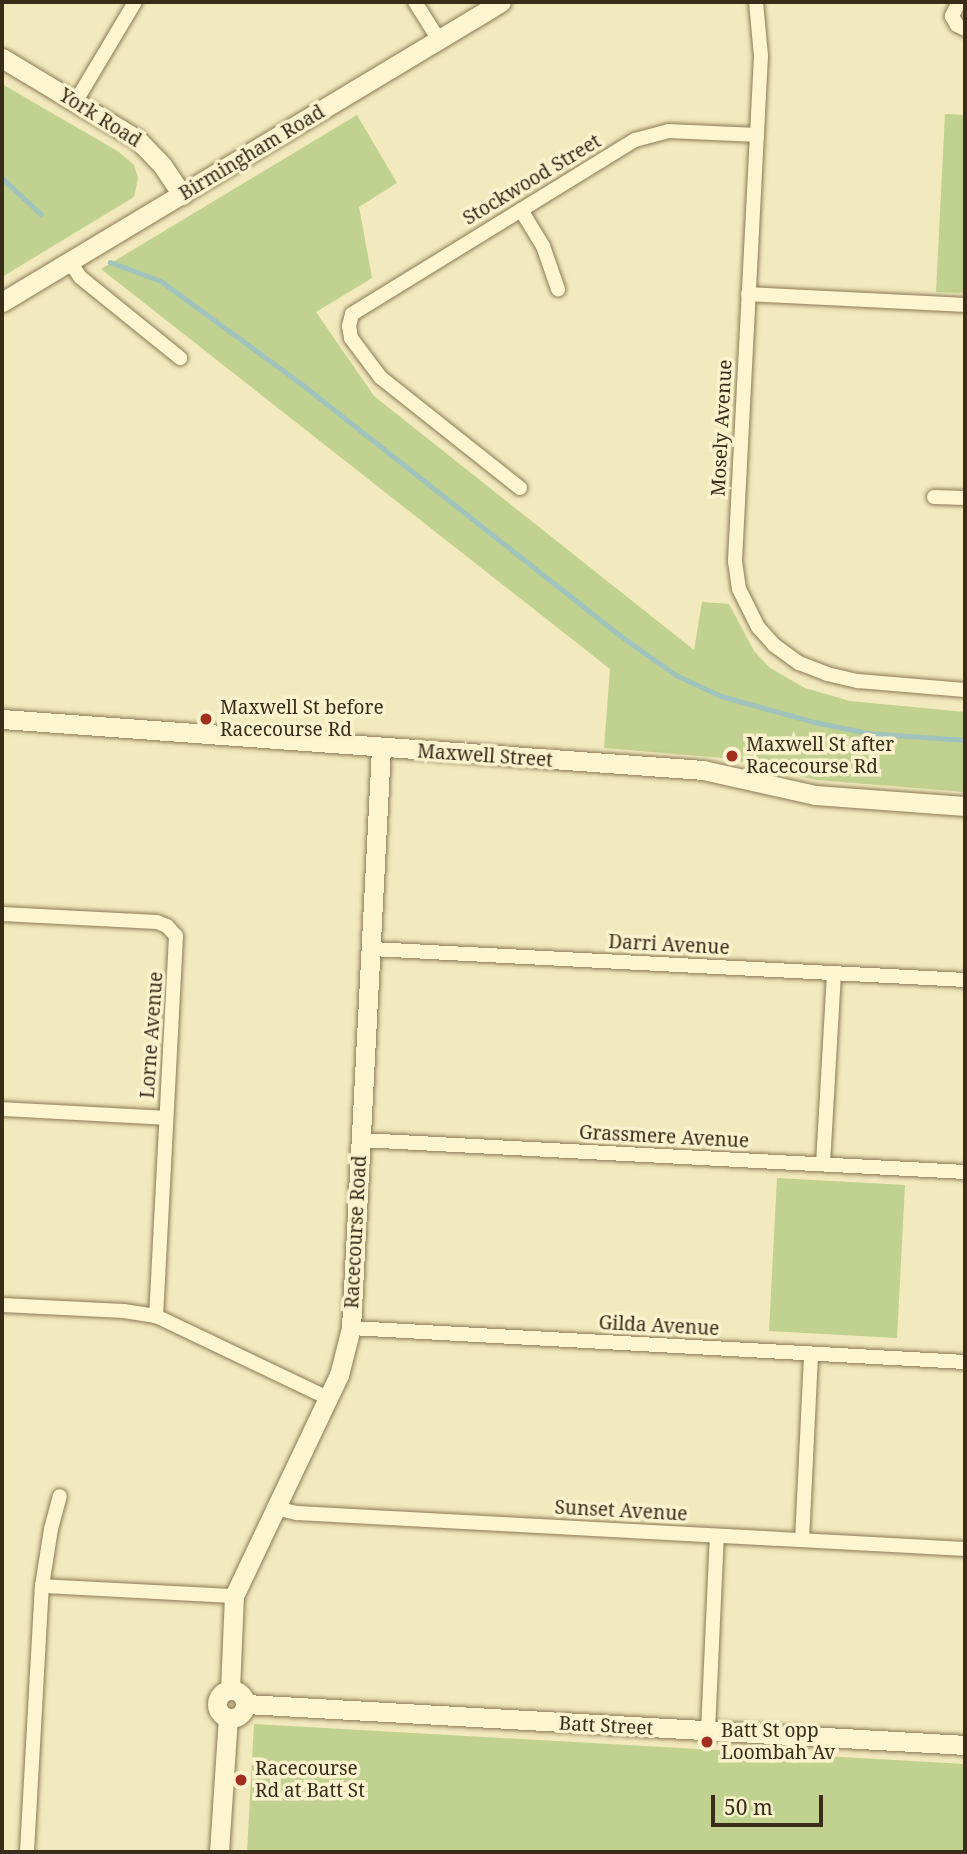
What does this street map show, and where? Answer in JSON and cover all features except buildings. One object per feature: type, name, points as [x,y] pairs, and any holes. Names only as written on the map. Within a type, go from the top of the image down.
[{"type":"street","points":[[76,101],[135,2]]},
{"type":"street","points":[[415,2],[439,40]]},
{"type":"street","name":"Birmingham Road","points":[[2,303],[501,2]]},
{"type":"street","name":"Mosely Avenue","points":[[756,2],[761,56],[735,561],[737,580],[748,612],[786,656],[827,674],[875,684],[965,690]]},
{"type":"street","points":[[959,2],[952,16],[957,25],[965,29]]},
{"type":"street","name":"York Road","points":[[2,58],[137,139],[162,165],[182,195]]},
{"type":"street","name":"Stockwood Street","points":[[520,488],[381,378],[351,338],[349,323],[357,308],[635,140],[669,131],[757,135]]},
{"type":"street","points":[[522,210],[543,246],[558,289]]},
{"type":"street","points":[[70,262],[80,277],[180,358]]},
{"type":"street","points":[[748,294],[965,305]]},
{"type":"street","points":[[934,497],[965,499]]},
{"type":"street","name":"Maxwell Street","points":[[2,719],[703,770],[824,796],[965,806]]},
{"type":"street","name":"Racecourse Road","points":[[230,1690],[234,1596],[344,1363],[351,1328],[381,748]]},
{"type":"street","name":"Lorne Avenue","points":[[2,914],[157,922],[174,933],[177,945],[156,1316]]},
{"type":"street","name":"Darri Avenue","points":[[372,949],[965,980]]},
{"type":"street","points":[[823,1164],[834,973]]},
{"type":"street","points":[[2,1109],[166,1118]]},
{"type":"street","name":"Grassmere Avenue","points":[[361,1140],[965,1172]]},
{"type":"street","points":[[2,1305],[124,1311],[156,1316],[328,1398]]},
{"type":"street","name":"Gilda Avenue","points":[[351,1328],[965,1362]]},
{"type":"street","points":[[802,1540],[811,1354]]},
{"type":"street","points":[[27,1852],[42,1586],[51,1529],[60,1496]]},
{"type":"street","name":"Sunset Avenue","points":[[275,1508],[297,1513],[965,1549]]},
{"type":"street","points":[[708,1731],[717,1536]]},
{"type":"street","points":[[42,1586],[234,1596]]},
{"type":"street","points":[[230,1690],[243,1695],[246,1704],[240,1716],[228,1718],[220,1713],[217,1704],[221,1695],[230,1690]]},
{"type":"street","name":"Batt Street","points":[[246,1704],[965,1745]]},
{"type":"street","points":[[219,1852],[228,1718]]},
{"type":"green space","points":[[2,84],[119,152],[134,165],[138,178],[134,197],[2,277]]},
{"type":"green space","points":[[945,114],[965,115],[965,293],[936,292]]},
{"type":"green space","points":[[357,115],[397,183],[359,207],[372,278],[316,312],[374,396],[694,650],[702,602],[729,604],[754,651],[770,668],[805,688],[850,701],[965,712],[965,792],[816,780],[724,758],[604,748],[610,669],[101,269]]},
{"type":"green space","points":[[777,1178],[905,1185],[897,1338],[769,1331]]},
{"type":"green space","points":[[254,1724],[965,1764],[965,1852],[247,1852]]},
{"type":"waterway","points":[[2,178],[41,214]]},
{"type":"waterway","points":[[110,262],[161,281],[303,385],[614,631],[676,675],[721,696],[814,722],[868,733],[965,740]]},
{"type":"place","name":"Maxwell St before Racecourse Rd","points":[[206,719]]},
{"type":"place","name":"Maxwell St after Racecourse Rd","points":[[732,756]]},
{"type":"place","name":"Batt St opp Loombah Av","points":[[707,1742]]},
{"type":"place","name":"Racecourse Rd at Batt St","points":[[241,1780]]}]
